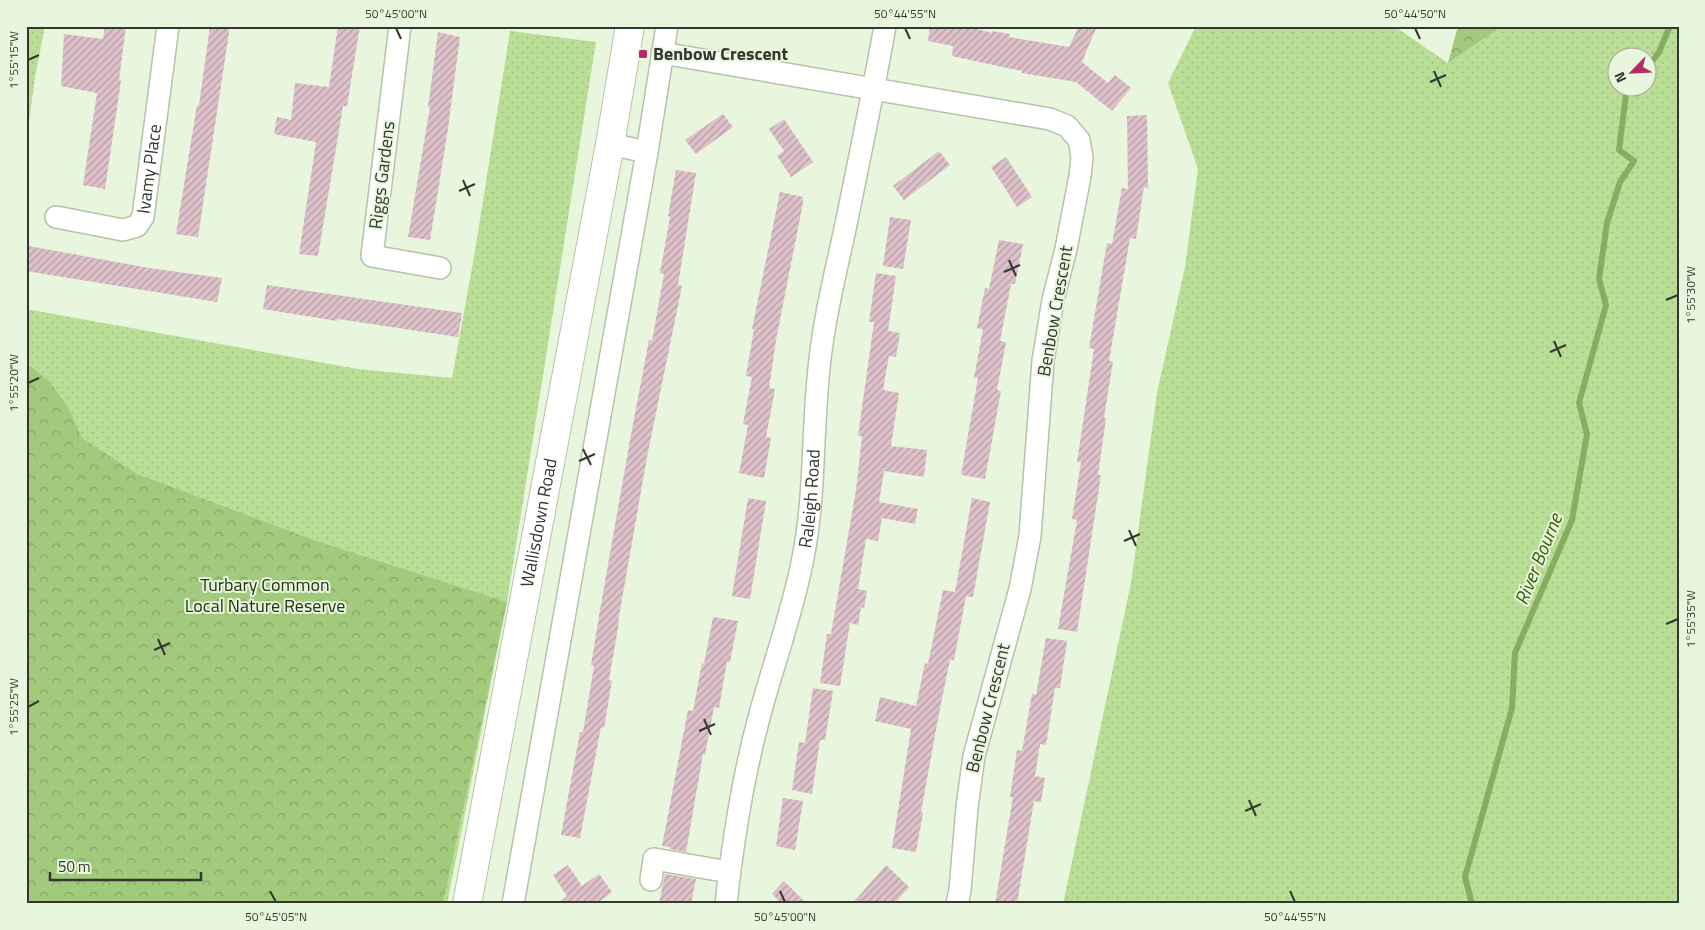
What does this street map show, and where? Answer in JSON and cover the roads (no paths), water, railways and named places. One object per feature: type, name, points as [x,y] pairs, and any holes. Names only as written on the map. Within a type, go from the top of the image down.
[{"type":"main road","name":"Wallisdown Road","points":[[467,904],[610,144],[630,26]]},
{"type":"street","name":"Ivamy Place","points":[[56,217],[123,230],[137,226],[143,217],[168,26]]},
{"type":"street","name":"Riggs Gardens","points":[[400,26],[372,256],[440,268]]},
{"type":"street","points":[[513,904],[647,152],[667,26]]},
{"type":"street","name":"Raleigh Road","points":[[726,904],[738,811],[750,751],[796,595],[806,542],[812,478],[814,410],[822,344],[885,26]]},
{"type":"street","name":"Benbow Crescent","points":[[662,52],[1050,119],[1067,126],[1079,140],[1082,157],[1080,176],[1066,249],[1053,300],[1044,361],[1030,536],[1020,589],[974,756],[966,807],[960,890],[957,904]]},
{"type":"street","points":[[610,144],[647,152]]},
{"type":"street","points":[[651,880],[654,860],[729,872]]},
{"type":"waterway","name":"River Bourne","points":[[1658,53],[1670,26]]},
{"type":"waterway","name":"River Bourne","points":[[1472,904],[1465,877],[1512,708],[1515,653],[1572,520],[1587,434],[1579,403],[1606,305],[1599,279],[1607,223],[1620,182],[1634,161],[1619,150],[1626,98]]},
{"type":"place","name":"Benbow Crescent","points":[[643,54]]},
{"type":"park label","name":"Turbary Common Local Nature Reserve","points":[[265,595]]}]
